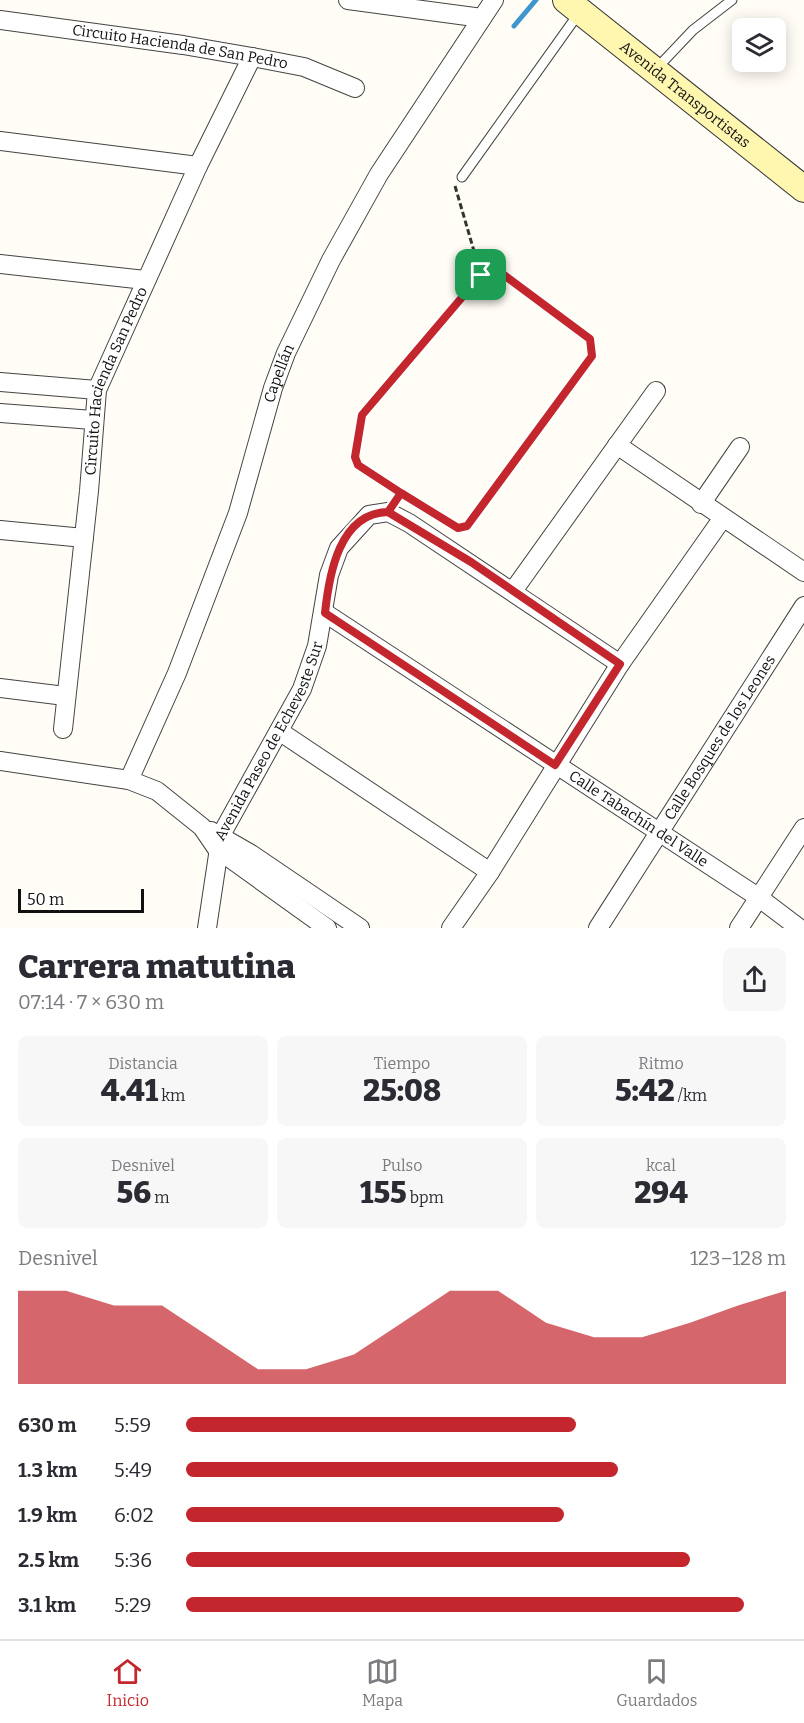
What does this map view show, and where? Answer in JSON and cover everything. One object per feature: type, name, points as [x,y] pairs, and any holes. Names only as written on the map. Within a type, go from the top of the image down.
[{"type":"street","points":[[348,0],[482,18]]},
{"type":"street","name":"Capellán","points":[[129,780],[177,673],[234,524],[273,388],[286,353],[331,260],[379,174],[494,0]]},
{"type":"street","name":"Avenida Transportistas","points":[[573,5],[804,189]]},
{"type":"street","name":"Circuito Hacienda de San Pedro","points":[[0,20],[183,45],[252,57],[304,67],[355,88]]},
{"type":"street","name":"Circuito Hacienda San Pedro","points":[[63,729],[84,538],[97,390],[198,166],[252,57]]},
{"type":"street","points":[[0,141],[198,166]]},
{"type":"street","points":[[0,264],[145,280]]},
{"type":"street","points":[[0,382],[97,390]]},
{"type":"street","points":[[513,591],[656,391]]},
{"type":"street","points":[[0,413],[93,420]]},
{"type":"street","points":[[617,446],[722,519],[804,572]]},
{"type":"street","points":[[701,504],[740,447]]},
{"type":"street","points":[[388,512],[418,528],[620,664]]},
{"type":"street","name":"Avenida Paseo de Echeveste Sur","points":[[207,928],[219,842],[237,800],[279,731],[309,670],[325,613],[329,575],[339,548],[369,515],[388,512]]},
{"type":"street","points":[[451,928],[490,872],[620,664],[722,519]]},
{"type":"street","points":[[0,530],[84,538]]},
{"type":"street","name":"Calle Bosques de los Leones","points":[[598,928],[657,831],[804,606]]},
{"type":"street","name":"Calle Tabachín del Valle","points":[[325,613],[758,897],[799,928]]},
{"type":"street","points":[[0,688],[65,696]]},
{"type":"street","points":[[279,731],[490,872]]},
{"type":"street","points":[[0,761],[129,780],[157,791],[327,928]]},
{"type":"street","points":[[739,928],[804,828]]},
{"type":"street","points":[[219,842],[360,928]]},
{"type":"lane","points":[[655,70],[693,30],[732,0]]},
{"type":"lane","points":[[462,177],[573,5]]},
{"type":"path","points":[[462,177],[453,188],[481,266],[481,275]]},
{"type":"path","points":[[488,270],[500,272],[590,339],[592,356],[467,526],[458,528],[401,493],[358,465],[355,457],[362,415],[481,275],[488,270]]},
{"type":"path","points":[[388,512],[401,493]]},
{"type":"waterway","points":[[514,26],[536,0]]},
{"type":"route","points":[[481,275],[362,415],[355,457],[358,465],[401,493],[388,512],[369,515],[339,548],[329,575],[325,613],[406,664],[555,765],[620,664],[471,562],[388,512],[401,493],[458,528],[467,526],[592,356],[590,339],[500,272],[488,270],[481,275]]}]
